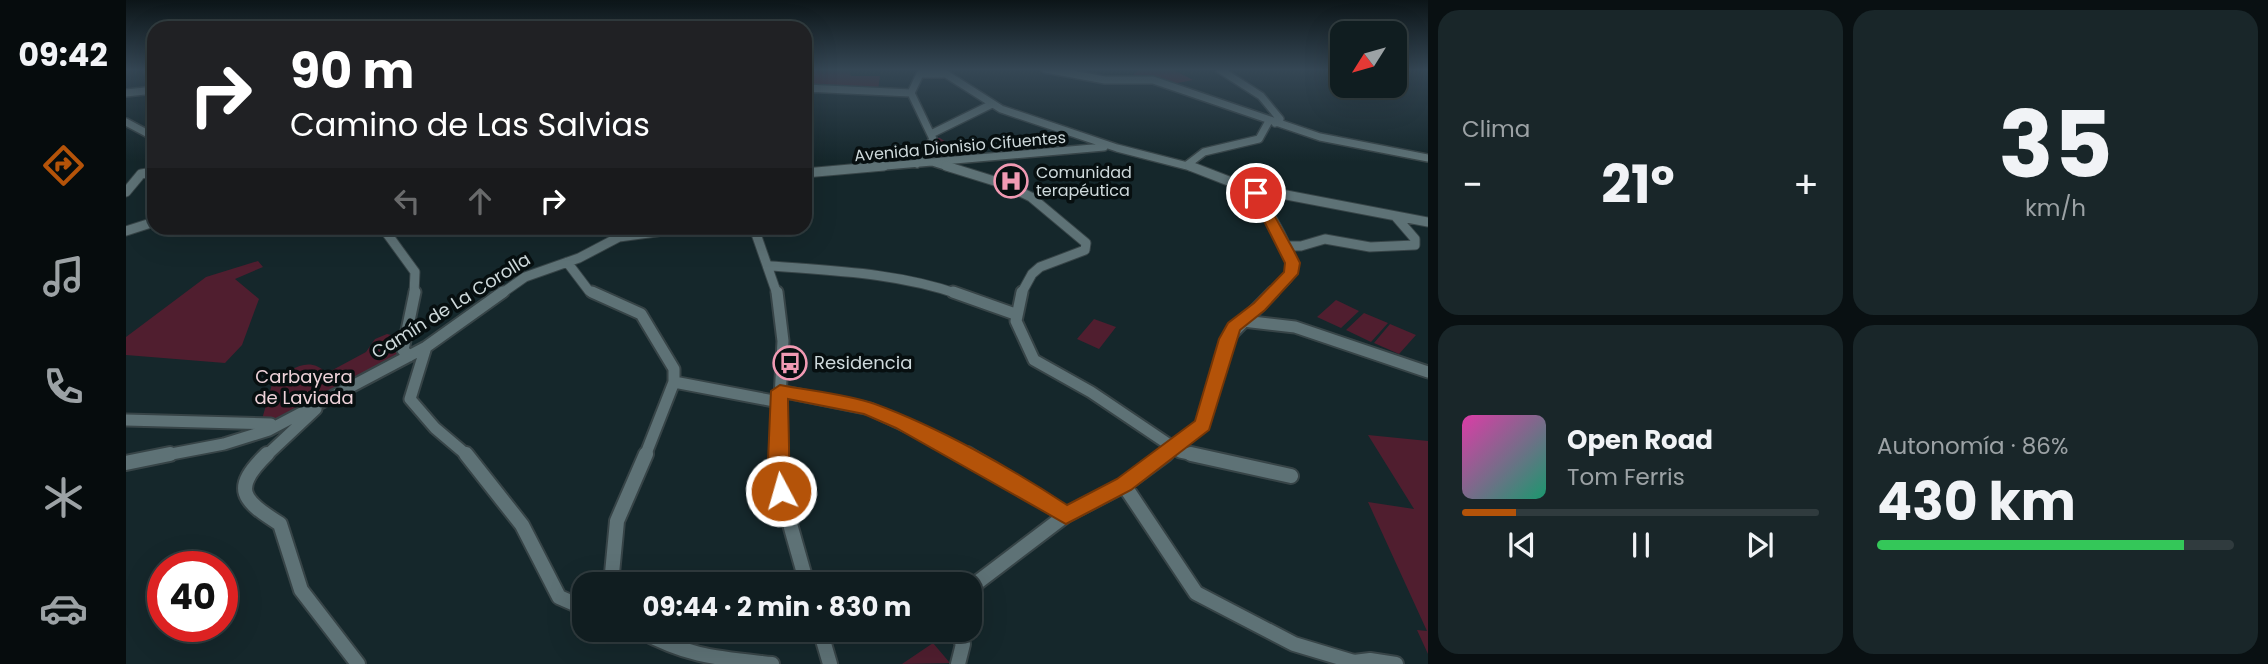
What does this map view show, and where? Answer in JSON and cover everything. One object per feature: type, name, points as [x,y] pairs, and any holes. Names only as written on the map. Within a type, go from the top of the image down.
[{"type":"street","points":[[914,100],[931,134],[932,142],[917,164]]},
{"type":"street","points":[[986,100],[1097,145]]},
{"type":"street","points":[[1210,100],[1338,141],[1428,158]]},
{"type":"street","points":[[1188,164],[1204,152],[1259,139],[1272,122],[1280,119],[1273,105],[1267,100]]},
{"type":"street","points":[[931,134],[992,104]]},
{"type":"street","points":[[126,122],[147,133]]},
{"type":"street","name":"Avenida Dionisio Cifuentes","points":[[812,172],[1097,145],[1188,164],[1255,190],[1428,222]]},
{"type":"street","points":[[932,162],[1004,184],[1031,197],[1086,243],[1085,250],[1037,269],[1030,276],[1015,314],[1028,352],[1034,360],[1100,398],[1189,456],[1291,476]]},
{"type":"street","points":[[126,192],[141,174],[147,173]]},
{"type":"street","points":[[982,579],[1066,515],[1124,485],[1203,425],[1227,339],[1233,327],[1243,321],[1291,274],[1293,263],[1255,190]]},
{"type":"street","points":[[1285,246],[1301,246],[1306,241],[1321,240],[1368,247],[1415,245],[1415,239],[1396,218]]},
{"type":"street","points":[[126,231],[147,224]]},
{"type":"street","points":[[388,235],[415,272],[417,280],[403,338],[403,350],[409,356]]},
{"type":"street","name":"Camín de La Corolla","points":[[288,421],[409,356],[524,277],[567,262],[619,237],[634,235]]},
{"type":"street","points":[[757,235],[771,266],[783,340],[777,461],[781,491],[804,572]]},
{"type":"street","points":[[567,262],[589,291],[641,314],[674,369],[674,382],[617,521],[612,572]]},
{"type":"street","points":[[771,266],[883,274],[921,281],[1015,314]]},
{"type":"street","points":[[1243,321],[1306,330],[1428,372]]},
{"type":"street","points":[[425,346],[410,399],[416,409],[468,456],[522,525],[559,597],[572,603]]},
{"type":"street","points":[[674,382],[868,409],[903,423],[1030,491],[1066,515]]},
{"type":"street","points":[[318,405],[312,415],[253,468],[243,484],[244,493],[253,507],[280,524],[301,590],[358,664]]},
{"type":"street","points":[[126,420],[260,426],[288,421]]},
{"type":"street","points":[[126,463],[224,444],[288,421]]},
{"type":"street","points":[[1124,485],[1196,593],[1294,644],[1354,662],[1370,660],[1396,664]]},
{"type":"street","points":[[661,642],[701,656],[772,664]]},
{"type":"street","points":[[824,642],[830,664]]},
{"type":"street","points":[[958,664],[962,642]]},
{"type":"green space","points":[[932,137],[940,138],[972,159],[917,164]]},
{"type":"green space","points":[[258,261],[263,267],[235,279],[259,299],[242,345],[225,363],[126,355],[126,337],[206,277]]},
{"type":"green space","points":[[1336,300],[1359,311],[1341,328],[1317,317]]},
{"type":"green space","points":[[1364,313],[1388,323],[1371,342],[1346,330]]},
{"type":"green space","points":[[1094,319],[1116,327],[1099,349],[1077,339]]},
{"type":"green space","points":[[1390,324],[1416,335],[1399,354],[1374,343]]},
{"type":"green space","name":"Carbayera de Laviada","points":[[387,334],[403,338],[409,356],[319,405],[260,426],[273,381],[293,368],[307,364],[327,373],[366,352],[375,339]]},
{"type":"green space","points":[[1368,435],[1428,441],[1428,654],[1417,630],[1427,631],[1368,502],[1414,509]]},
{"type":"green space","points":[[933,643],[950,663],[902,664]]},
{"type":"place","name":"Comunidad terapéutica","points":[[1011,181]]},
{"type":"place","name":"Residencia","points":[[790,363]]},
{"type":"route","points":[[781,491],[777,461],[780,391],[868,409],[903,423],[1030,491],[1066,515],[1124,485],[1203,425],[1227,339],[1233,327],[1259,307],[1291,274],[1293,263],[1256,193]]}]
